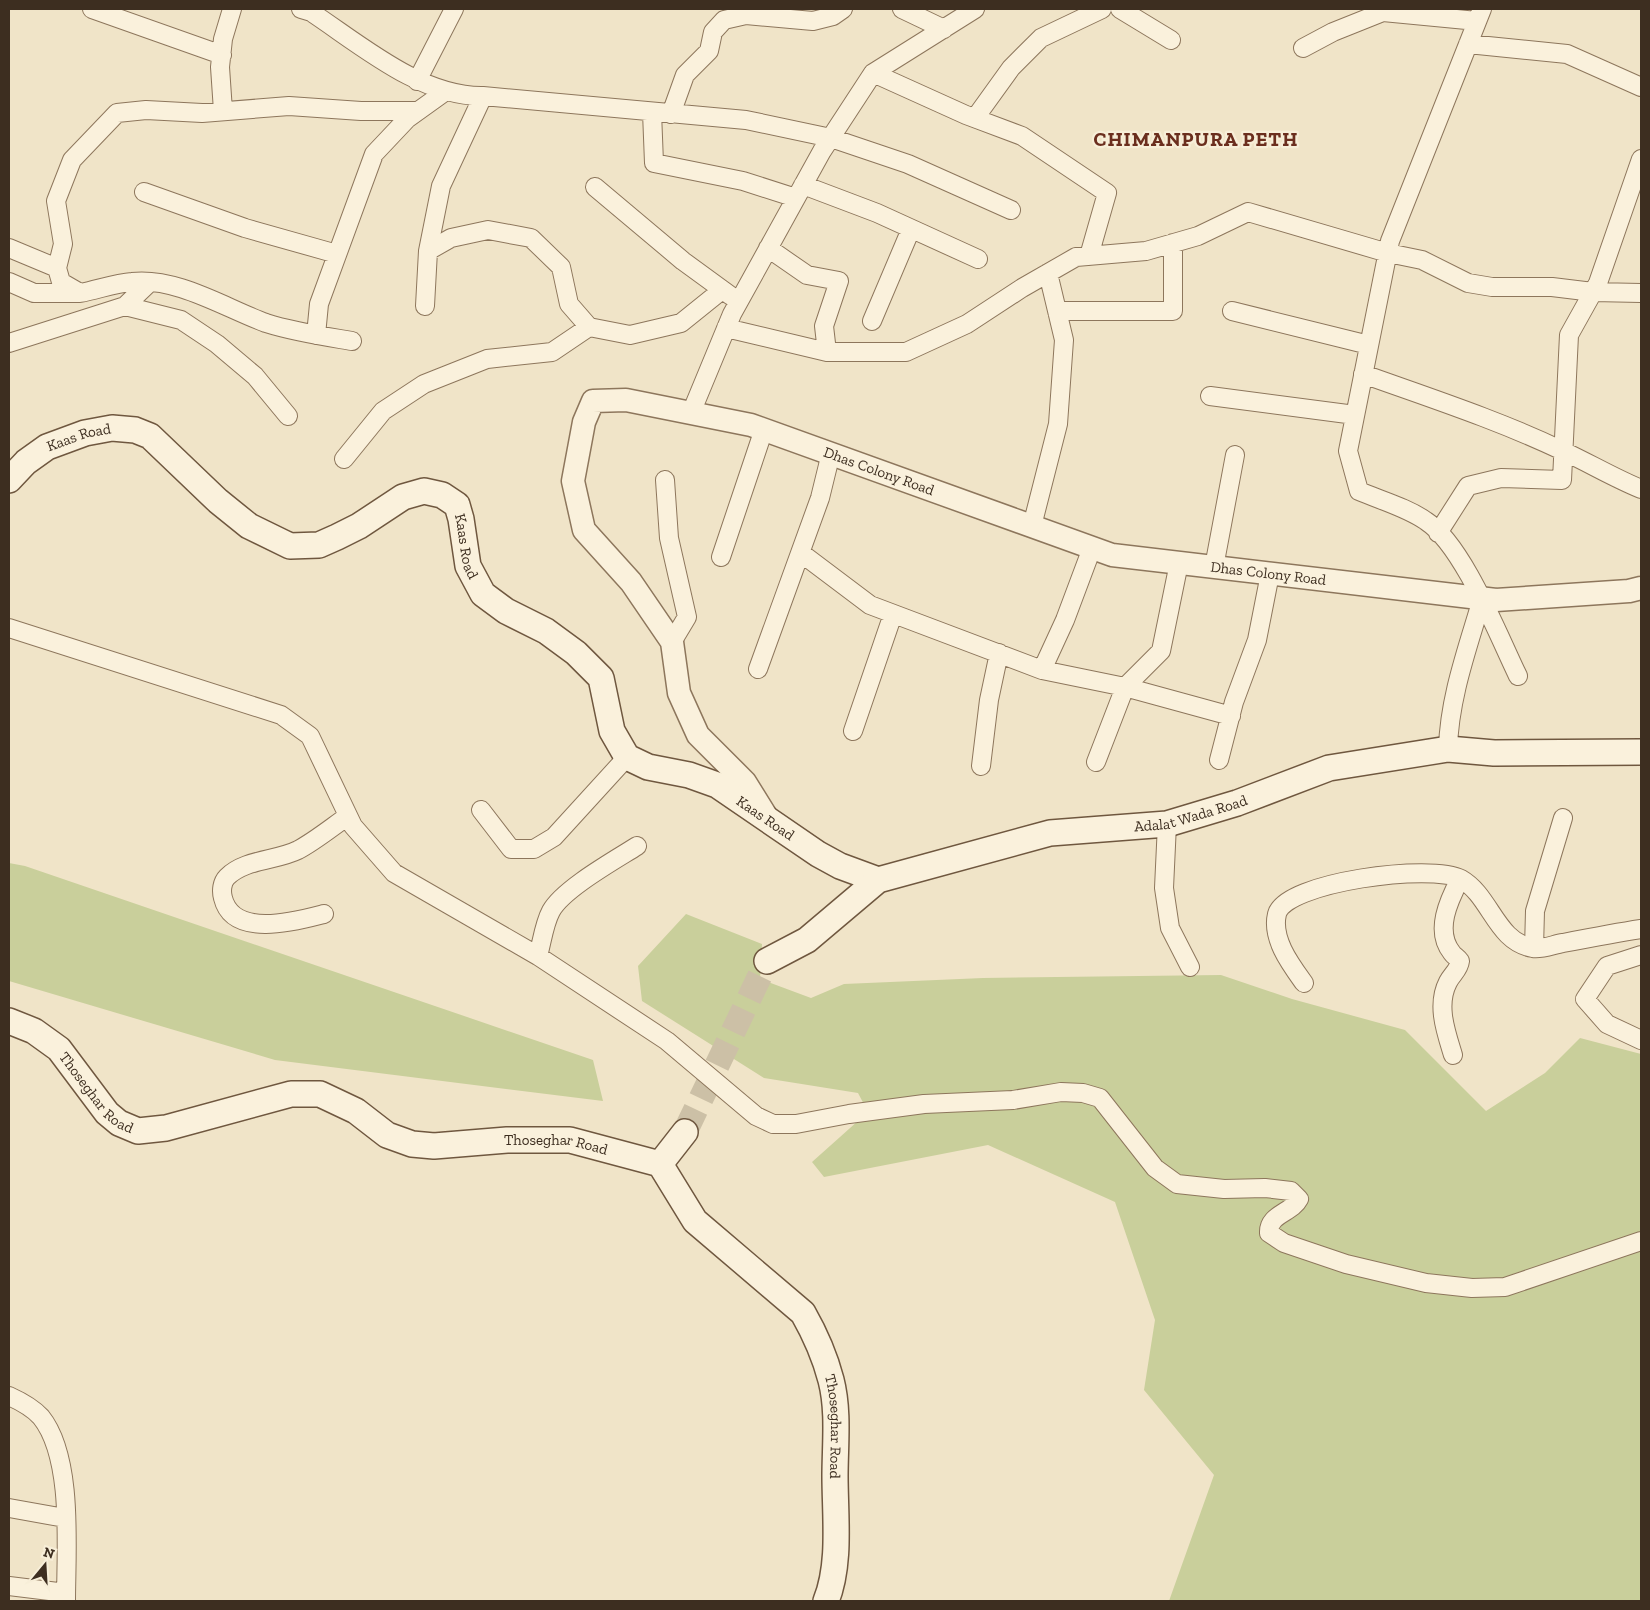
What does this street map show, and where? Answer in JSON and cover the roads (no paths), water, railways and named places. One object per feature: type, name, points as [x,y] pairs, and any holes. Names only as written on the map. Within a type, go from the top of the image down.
[{"type":"main road","name":"Kaas Road","points":[[9,480],[26,462],[47,447],[85,433],[112,428],[134,430],[150,436],[218,501],[249,526],[290,546],[319,544],[337,537],[359,526],[403,497],[424,491],[442,495],[457,505],[468,566],[483,594],[506,610],[546,631],[576,653],[601,678],[612,730],[627,757],[648,767],[689,774],[716,785],[818,854],[840,866],[878,880]]},
{"type":"main road","name":"Adalat Wada Road","points":[[767,961],[807,940],[878,880],[1050,833],[1167,824],[1237,803],[1329,768],[1448,750],[1494,753],[1641,752]]},
{"type":"main road","name":"Thoseghar Road","points":[[9,1021],[34,1031],[59,1049],[107,1113],[119,1123],[138,1131],[166,1128],[291,1094],[320,1094],[356,1111],[387,1135],[412,1144],[434,1146],[507,1140],[570,1140],[660,1164],[695,1221],[803,1313],[814,1332],[831,1381],[836,1415],[835,1539],[832,1586],[826,1601]]},
{"type":"main road","points":[[660,1164],[686,1132]]},
{"type":"street","points":[[92,9],[222,55]]},
{"type":"street","points":[[223,111],[223,39],[232,9]]},
{"type":"street","points":[[301,9],[311,12],[417,81],[464,97],[483,96],[746,120],[831,138],[908,164],[1011,210]]},
{"type":"street","points":[[417,81],[454,9]]},
{"type":"street","points":[[671,114],[685,75],[709,51],[713,32],[724,20],[746,15],[813,21],[833,16],[843,9]]},
{"type":"street","points":[[902,9],[944,29]]},
{"type":"street","points":[[691,413],[739,300],[831,138],[873,73],[975,9]]},
{"type":"street","points":[[975,118],[1011,68],[1041,38],[1102,9]]},
{"type":"street","points":[[1120,9],[1171,40]]},
{"type":"street","points":[[1303,48],[1334,32],[1384,12],[1479,15],[1390,241],[1348,451],[1359,490],[1427,521],[1454,550],[1482,599],[1518,676]]},
{"type":"street","points":[[1468,44],[1567,54],[1641,87]]},
{"type":"street","points":[[873,73],[975,118],[1022,136],[1107,193],[1089,256]]},
{"type":"street","points":[[316,335],[319,304],[374,154],[407,119],[446,91]]},
{"type":"street","points":[[425,306],[428,252],[441,186],[483,96]]},
{"type":"street","points":[[80,293],[60,282],[57,268],[63,244],[56,201],[72,160],[117,113],[146,110],[202,113],[288,106],[361,111],[418,112]]},
{"type":"street","points":[[652,112],[654,163],[800,192],[911,229],[978,259]]},
{"type":"street","points":[[1438,533],[1468,486],[1501,478],[1562,480],[1569,335],[1593,292],[1641,159]]},
{"type":"street","points":[[595,187],[722,290],[739,300]]},
{"type":"street","points":[[144,192],[245,228],[337,254]]},
{"type":"street","points":[[726,328],[827,352],[906,352],[967,324],[1076,257],[1146,251],[1198,236],[1248,212],[1388,253],[1422,260],[1468,283],[1492,287],[1552,287],[1593,292],[1641,293]]},
{"type":"street","points":[[872,321],[911,229]]},
{"type":"street","points":[[428,252],[451,238],[488,230],[531,238],[561,267],[569,304],[589,327],[630,335],[681,323],[722,290]]},
{"type":"street","points":[[1057,311],[1173,311],[1173,243]]},
{"type":"street","points":[[9,248],[57,268]]},
{"type":"street","points":[[768,248],[807,275],[839,281],[824,326],[827,352]]},
{"type":"street","points":[[1032,526],[1058,424],[1064,340],[1048,273]]},
{"type":"street","points":[[9,282],[34,293],[80,293],[133,281],[171,285],[213,299],[292,331],[352,341]]},
{"type":"street","points":[[9,343],[125,306],[149,283]]},
{"type":"street","points":[[125,306],[181,320],[217,344],[255,376],[288,416]]},
{"type":"street","points":[[1232,311],[1369,345]]},
{"type":"street","points":[[344,459],[383,411],[424,384],[487,359],[552,352],[589,327]]},
{"type":"street","points":[[1363,374],[1481,416],[1563,451],[1619,480],[1641,489]]},
{"type":"street","points":[[1210,396],[1355,415]]},
{"type":"street","name":"Dhas Colony Road","points":[[769,820],[745,782],[698,735],[679,693],[672,642],[631,582],[584,530],[573,481],[584,422],[593,401],[626,400],[764,429],[1112,555],[1496,600],[1641,588]]},
{"type":"street","points":[[721,557],[764,429]]},
{"type":"street","points":[[758,669],[820,498],[831,453]]},
{"type":"street","points":[[1214,567],[1235,455]]},
{"type":"street","points":[[665,480],[669,538],[687,617],[672,642]]},
{"type":"street","points":[[1042,670],[1065,620],[1092,548]]},
{"type":"street","points":[[801,553],[870,605],[893,614],[1042,670],[1125,687],[1232,716]]},
{"type":"street","points":[[1096,762],[1125,687],[1161,651],[1179,563]]},
{"type":"street","points":[[1219,760],[1232,716],[1234,702],[1257,640],[1270,574]]},
{"type":"street","points":[[1448,750],[1448,733],[1459,678],[1482,599]]},
{"type":"street","points":[[853,731],[893,614]]},
{"type":"street","points":[[9,628],[281,715],[310,736],[353,826],[394,873],[538,956],[667,1040],[756,1116],[773,1124],[796,1124],[849,1114],[924,1104],[1013,1100],[1061,1092],[1082,1093],[1100,1098],[1155,1168],[1178,1184],[1224,1189],[1265,1188],[1291,1191],[1298,1199],[1295,1206],[1274,1219],[1269,1228],[1269,1233],[1284,1243],[1346,1264],[1426,1283],[1472,1288],[1505,1287],[1641,1241]]},
{"type":"street","points":[[981,766],[989,700],[999,653]]},
{"type":"street","points":[[481,810],[511,849],[534,849],[554,838],[627,757]]},
{"type":"street","points":[[324,914],[285,923],[257,924],[238,917],[226,907],[222,886],[226,877],[241,868],[297,851],[348,816]]},
{"type":"street","points":[[1534,948],[1535,912],[1563,818]]},
{"type":"street","points":[[1167,824],[1164,888],[1170,928],[1190,967]]},
{"type":"street","points":[[538,956],[547,922],[556,904],[591,874],[637,846]]},
{"type":"street","points":[[1304,983],[1285,956],[1276,928],[1276,914],[1283,903],[1302,893],[1369,877],[1436,872],[1460,879],[1476,890],[1509,937],[1534,948],[1641,929]]},
{"type":"street","points":[[1453,1055],[1443,1024],[1443,1010],[1446,987],[1460,961],[1452,954],[1445,941],[1444,918],[1448,901],[1460,879]]},
{"type":"street","points":[[1641,955],[1607,966],[1585,999],[1606,1024],[1641,1040]]},
{"type":"street","points":[[9,1396],[21,1401],[40,1417],[54,1442],[61,1463],[65,1518],[66,1597],[9,1586]]},
{"type":"street","points":[[9,1508],[65,1518]]},
{"type":"tunnel","points":[[685,1132],[767,961]]},
{"type":"district","name":"CHIMANPURA PETH","points":[[1196,139]]}]
